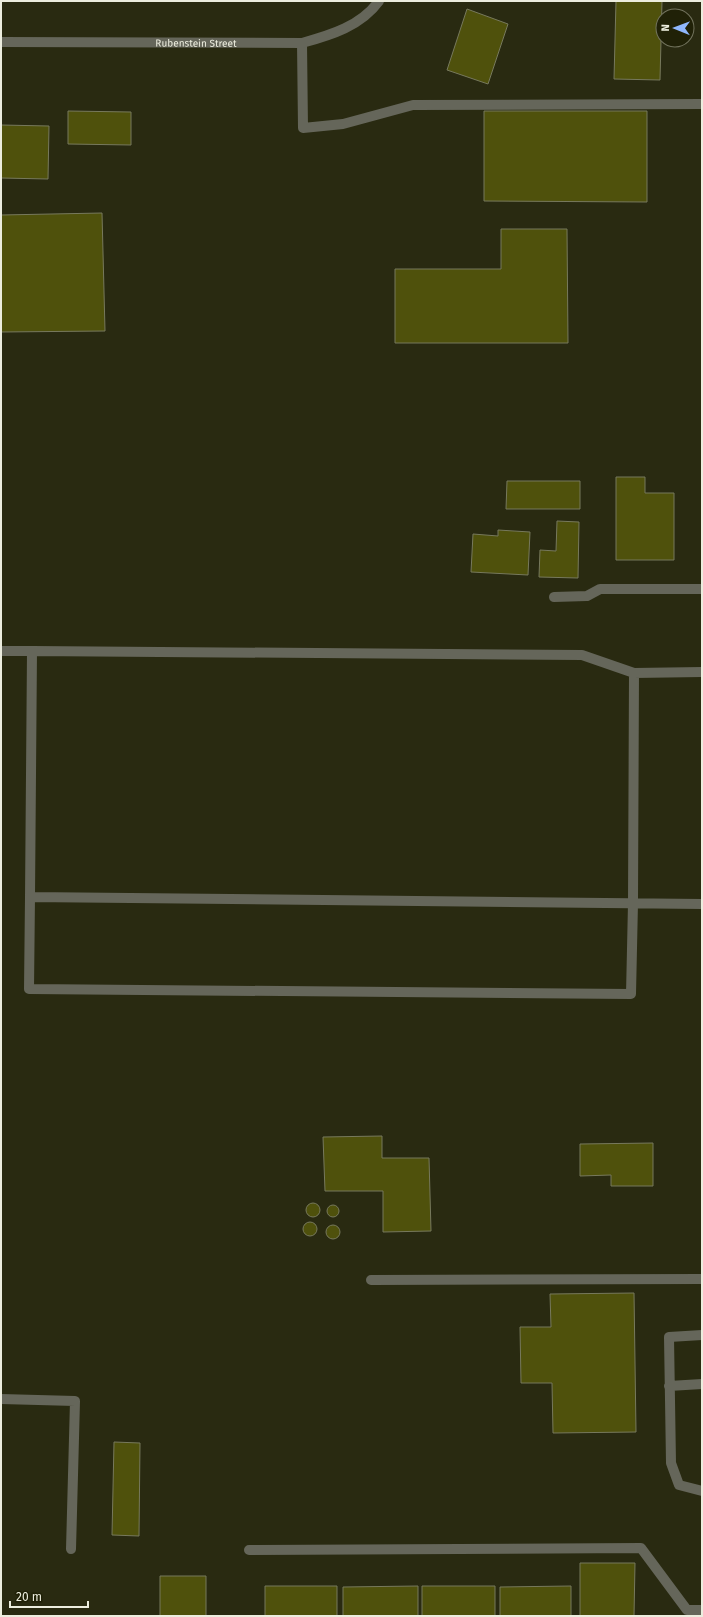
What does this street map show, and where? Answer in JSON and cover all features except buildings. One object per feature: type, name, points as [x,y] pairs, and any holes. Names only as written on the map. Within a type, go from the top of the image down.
[{"type":"street","name":"Rubenstein Street","points":[[1,42],[302,44],[332,35],[354,24],[379,1]]},
{"type":"street","points":[[302,44],[303,128],[343,124],[413,105],[702,104]]},
{"type":"street","points":[[554,597],[587,596],[600,589],[702,590]]},
{"type":"street","points":[[1,651],[582,655],[634,673],[702,672]]},
{"type":"street","points":[[32,651],[30,989],[631,994],[634,673]]},
{"type":"street","points":[[30,897],[702,904]]},
{"type":"street","points":[[371,1280],[702,1279]]},
{"type":"street","points":[[702,1335],[669,1336],[670,1464],[679,1485],[702,1491]]},
{"type":"street","points":[[669,1386],[702,1384]]},
{"type":"street","points":[[1,1399],[75,1402],[71,1550]]},
{"type":"street","points":[[249,1550],[640,1548],[687,1610],[702,1610]]}]
